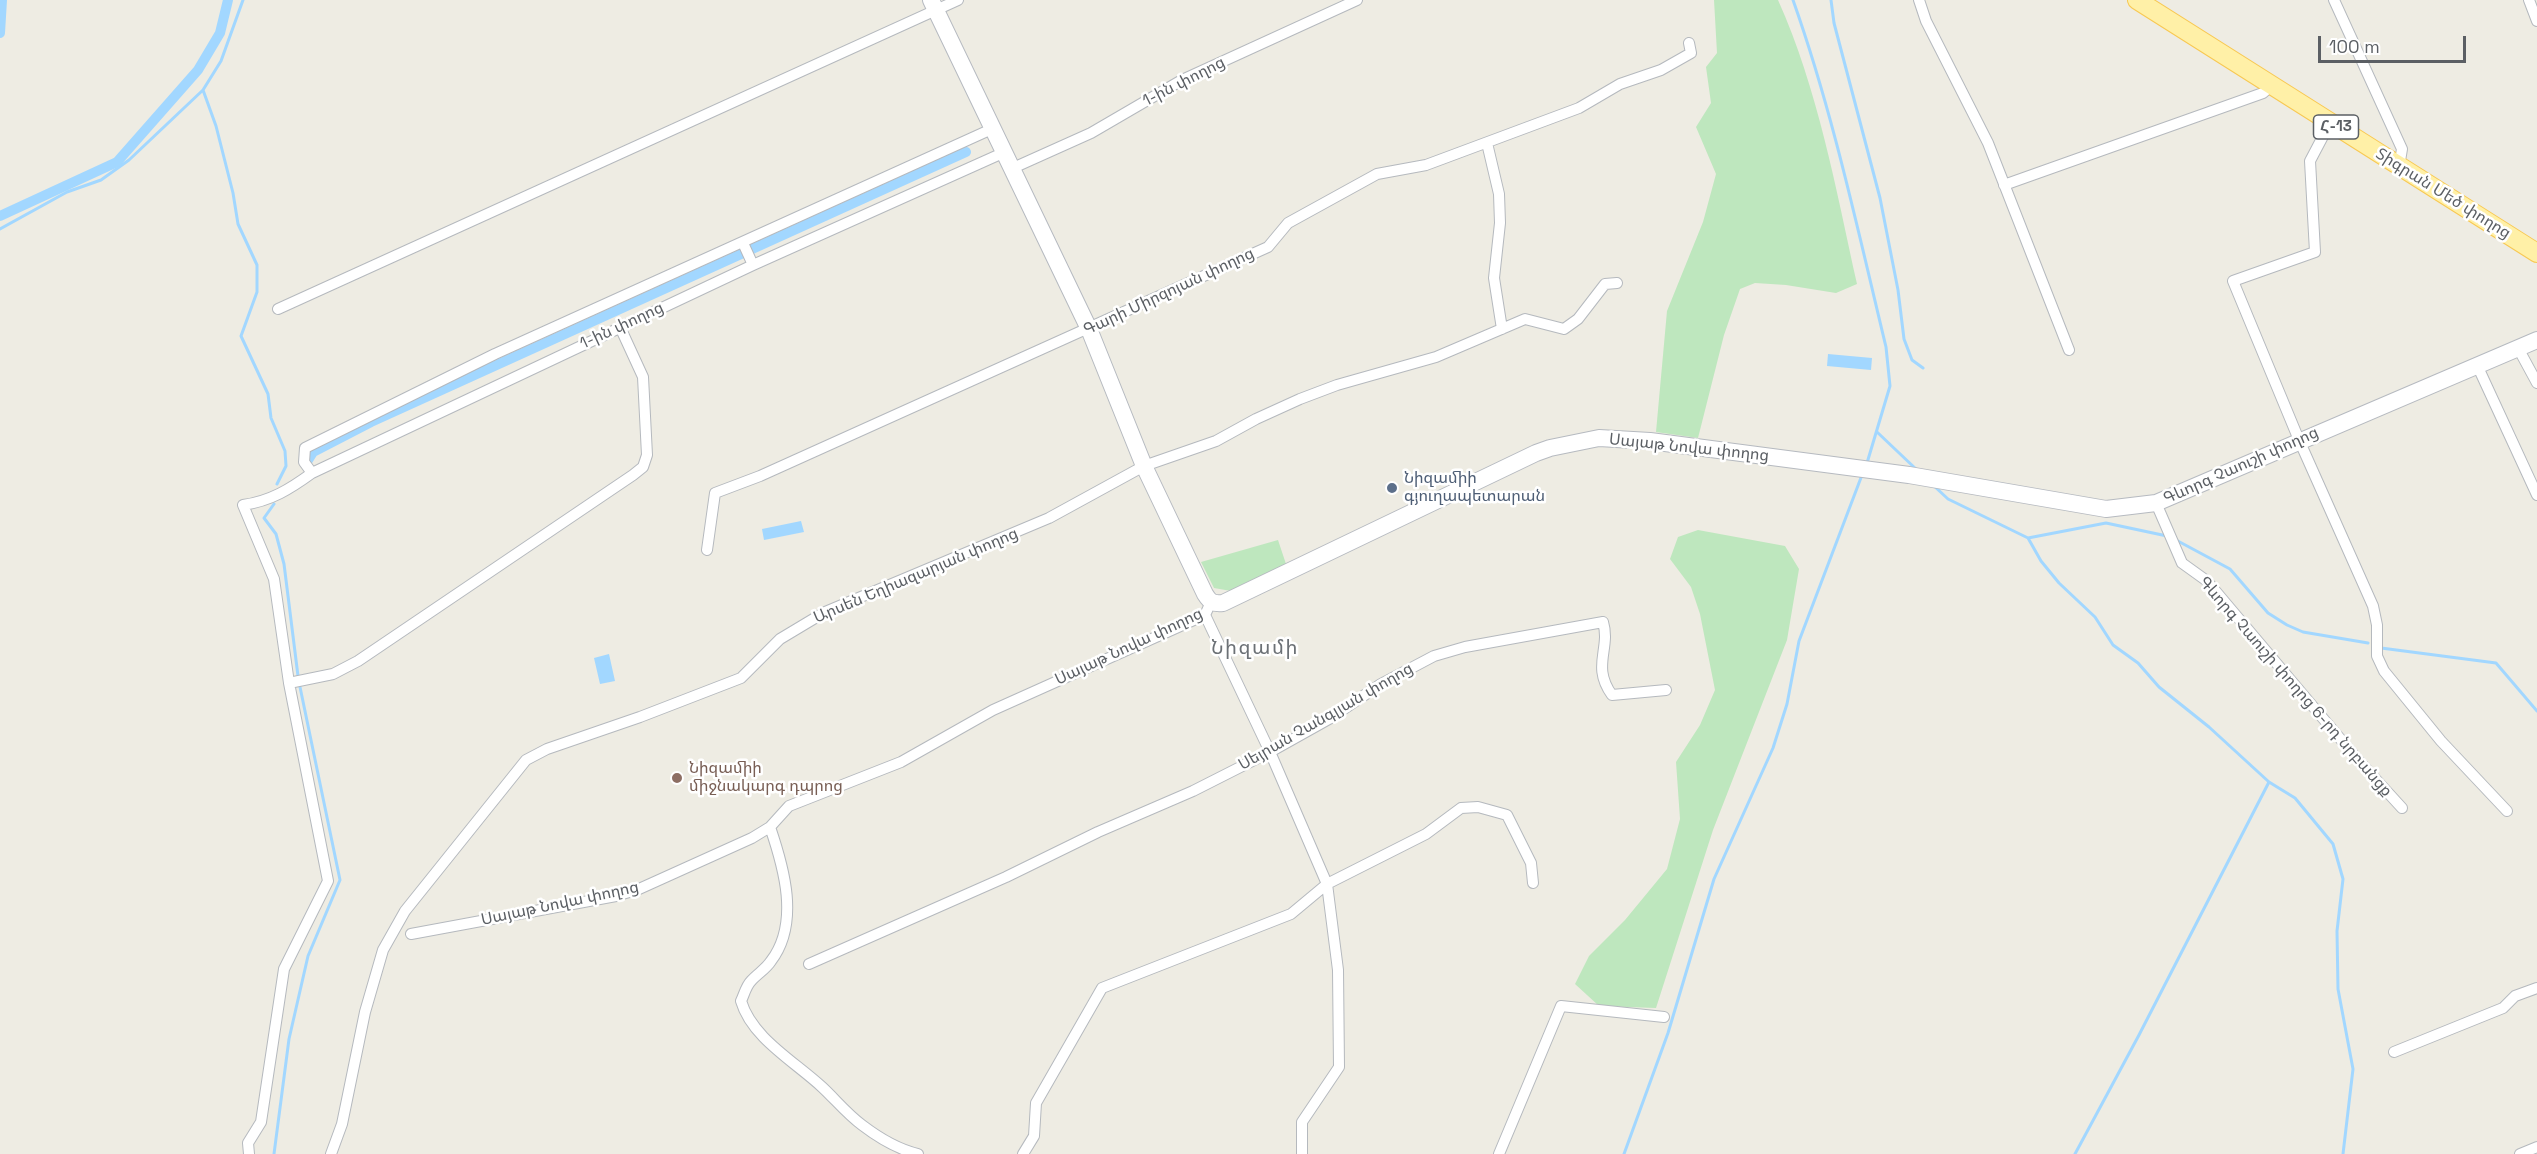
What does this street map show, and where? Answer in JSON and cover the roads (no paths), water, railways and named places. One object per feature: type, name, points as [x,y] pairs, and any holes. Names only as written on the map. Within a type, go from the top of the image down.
[{"type":"main road","name":"Տիգրան Մեծ փողոց","points":[[2137,0],[2537,253]]},
{"type":"main road","points":[[934,5],[1089,329],[1144,466],[1208,608]]},
{"type":"main road","name":"Գևորգ Չաուշի փողոց","points":[[1909,475],[2106,509],[2156,503],[2537,340]]},
{"type":"main road","name":"Սայաթ Նովա փողոց","points":[[1208,608],[1223,603],[1536,453],[1576,442],[1599,438],[1650,441],[1909,475]]},
{"type":"street","points":[[278,309],[934,5],[958,0]]},
{"type":"street","name":"1-ին փողոց","points":[[1012,168],[1091,133],[1182,80],[1357,0]]},
{"type":"street","points":[[1919,0],[1926,21],[1988,143],[2069,350]]},
{"type":"street","points":[[2334,0],[2402,149],[2399,166]]},
{"type":"street","points":[[2529,0],[2537,21]]},
{"type":"street","name":"Գարի Միրզոյան փողոց","points":[[707,550],[715,493],[771,471],[1089,329],[1268,246],[1288,223],[1377,174],[1426,165],[1579,108],[1620,84],[1661,70],[1691,52],[1689,43]]},
{"type":"street","points":[[2004,185],[2263,93],[2272,86]]},
{"type":"street","points":[[2330,123],[2310,160],[2314,252],[2233,281],[2299,440],[2373,606],[2378,625],[2377,656],[2384,671],[2441,741],[2507,811]]},
{"type":"street","points":[[312,473],[304,462],[305,448],[495,354],[994,128]]},
{"type":"street","points":[[1487,143],[1499,194],[1500,223],[1494,278],[1502,329]]},
{"type":"street","name":"1-ին փողոց","points":[[289,683],[274,579],[243,506],[260,503],[284,493],[312,473],[620,327],[1005,152]]},
{"type":"street","points":[[743,243],[753,265]]},
{"type":"street","name":"Արսեն Եղիազարյան փողոց","points":[[331,1154],[342,1124],[366,1012],[383,950],[405,911],[526,760],[547,748],[640,717],[741,678],[780,639],[825,612],[1049,518],[1144,466],[1216,441],[1300,399],[1337,385],[1436,357],[1525,319],[1564,329],[1578,319],[1605,284],[1617,283]]},
{"type":"street","points":[[249,1154],[248,1143],[261,1122],[284,969],[328,881],[289,683],[333,674],[358,661],[643,467],[647,455],[643,377],[620,327]]},
{"type":"street","points":[[2518,348],[2537,383]]},
{"type":"street","points":[[2477,365],[2537,495]]},
{"type":"street","name":"Գևորգ Չաուշի փողոց 6-րդ նրբանցք","points":[[2156,503],[2178,549],[2182,563],[2207,581],[2359,761],[2402,808]]},
{"type":"street","points":[[1208,608],[1327,884],[1338,970],[1339,1067],[1302,1122],[1302,1154]]},
{"type":"street","name":"Սայաթ Նովա փողոց","points":[[411,934],[616,896],[639,889],[752,838],[770,827],[789,806],[901,762],[993,710],[1208,608]]},
{"type":"street","name":"Սեյրան Չանգլյան փողոց","points":[[809,964],[1193,791],[1329,719],[1381,684],[1434,656],[1465,647],[1603,622],[1606,631],[1602,651],[1603,682],[1612,695],[1666,690]]},
{"type":"street","points":[[1023,1154],[1034,1136],[1036,1104],[1102,988],[1291,914],[1327,884],[1426,834],[1461,808],[1478,807],[1507,815],[1531,863],[1533,883]]},
{"type":"street","points":[[770,827],[781,858],[788,914],[782,945],[771,963],[749,983],[741,1001],[746,1017],[764,1037],[821,1086],[861,1125],[899,1149],[918,1154]]},
{"type":"street","points":[[2394,1052],[2503,1008],[2515,996],[2537,988]]},
{"type":"street","points":[[1499,1154],[1561,1006],[1664,1017]]},
{"type":"street","points":[[2520,1154],[2537,1147]]},
{"type":"water","points":[[1828,354],[1872,358],[1871,370],[1827,366]]},
{"type":"water","points":[[801,521],[804,532],[764,540],[762,529]]},
{"type":"water","points":[[609,654],[615,681],[600,684],[594,658]]},
{"type":"waterway","points":[[0,33],[2,0]]},
{"type":"waterway","points":[[0,216],[117,162],[198,70],[220,33],[228,0]]},
{"type":"waterway","points":[[0,229],[67,192],[101,180],[129,160],[203,90],[221,61],[243,0]]},
{"type":"waterway","points":[[1793,0],[1833,129],[1886,347],[1890,386],[1867,463]]},
{"type":"waterway","points":[[1831,0],[1834,23],[1880,198],[1898,290],[1904,339],[1912,360],[1923,368]]},
{"type":"waterway","points":[[203,90],[216,126],[233,193],[238,224],[257,265],[257,292],[241,336],[268,394],[271,418],[285,451],[286,466],[277,484]]},
{"type":"waterway","points":[[308,460],[313,452],[371,422],[966,152]]},
{"type":"waterway","points":[[1877,432],[1917,470]]},
{"type":"waterway","points":[[1624,1154],[1668,1033],[1714,879],[1773,748],[1787,704],[1799,641],[1862,475]]},
{"type":"waterway","points":[[1933,485],[1948,499],[2028,538],[2106,523],[2167,536]]},
{"type":"waterway","points":[[274,504],[264,518],[276,534],[284,564],[298,676]]},
{"type":"waterway","points":[[2028,538],[2041,561],[2059,583],[2095,617],[2113,645],[2138,663],[2159,687],[2209,727],[2269,782],[2295,798],[2333,844],[2343,879],[2337,931],[2338,989],[2353,1069],[2343,1154]]},
{"type":"waterway","points":[[2176,540],[2230,569],[2268,613],[2287,625],[2303,632],[2368,643]]},
{"type":"waterway","points":[[2381,648],[2496,663],[2537,711]]},
{"type":"waterway","points":[[274,1154],[289,1039],[308,956],[340,880],[300,687]]},
{"type":"waterway","points":[[2075,1154],[2269,782]]},
{"type":"place","name":"Նիզամիի գյուղապետարան","points":[[1392,488]]},
{"type":"place","name":"Նիզամիի միջնակարգ դպրոց","points":[[677,778]]},
{"type":"district","name":"Նիզամի","points":[[1255,649]]}]
